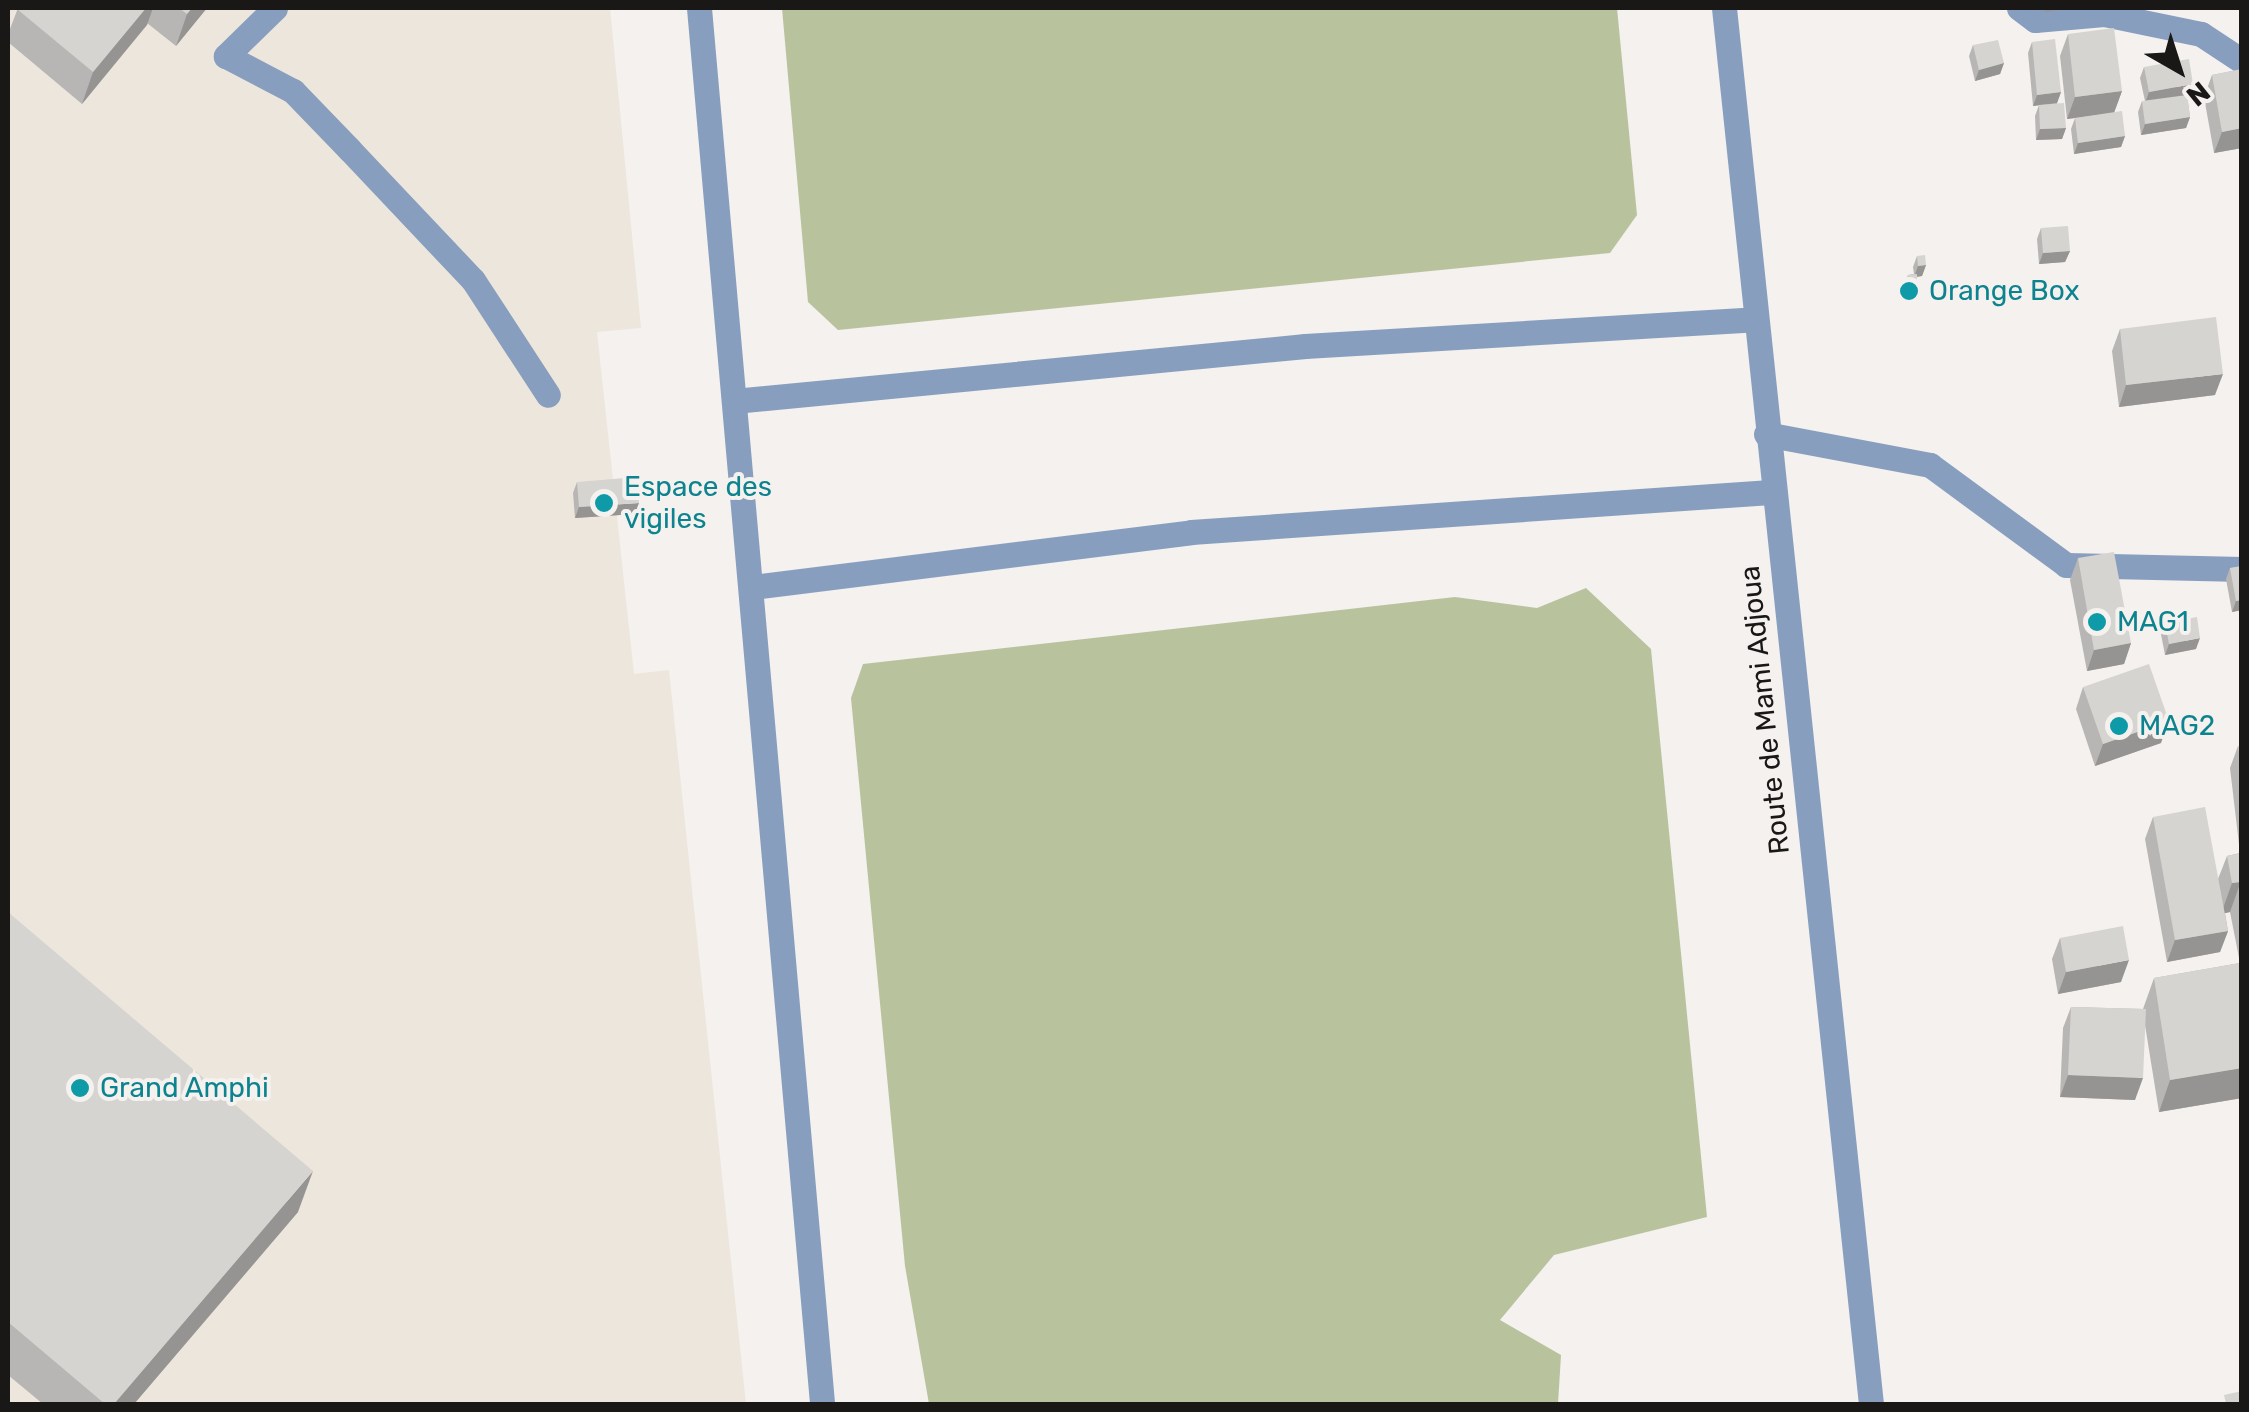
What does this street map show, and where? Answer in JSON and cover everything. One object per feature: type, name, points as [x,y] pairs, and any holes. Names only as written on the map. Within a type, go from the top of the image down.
[{"type":"street","points":[[275,8],[226,56],[293,90],[473,280],[548,395]]},
{"type":"street","points":[[699,8],[822,1404]]},
{"type":"street","points":[[2018,8],[2035,20],[2104,14],[2202,34],[2242,62]]},
{"type":"street","name":"Route de Mami Adjoua","points":[[1729,9],[1771,492],[1871,1404]]},
{"type":"street","points":[[734,401],[1305,346],[1755,319]]},
{"type":"street","points":[[1766,434],[1930,465],[2066,564],[2242,569]]},
{"type":"street","points":[[752,588],[1191,532],[1771,492]]},
{"type":"shaded area","points":[[8,8],[610,8],[641,328],[597,332],[634,674],[669,670],[746,1404],[8,1404]]},
{"type":"green space","points":[[782,8],[1617,8],[1637,215],[1610,253],[838,330],[808,302]]},
{"type":"green space","points":[[1586,588],[1651,649],[1707,1217],[1554,1255],[1500,1320],[1561,1355],[1558,1404],[929,1404],[905,1266],[851,698],[863,664],[1455,597],[1537,608]]},
{"type":"building","points":[[18,8],[146,8],[93,72]]},
{"type":"building","points":[[2114,28],[2122,91],[2075,97],[2068,34]]},
{"type":"building","points":[[2055,39],[2061,92],[2037,95],[2032,42]]},
{"type":"building","points":[[1998,40],[2004,63],[1979,70],[1973,45]]},
{"type":"building","points":[[2189,59],[2193,84],[2149,92],[2144,67]]},
{"type":"building","points":[[2242,69],[2242,128],[2222,132],[2212,75]]},
{"type":"building","points":[[2187,95],[2190,117],[2145,124],[2142,101]]},
{"type":"building","points":[[2064,103],[2066,128],[2040,129],[2039,105]]},
{"type":"building","points":[[2122,111],[2125,136],[2078,143],[2075,118]]},
{"type":"building","points":[[2068,226],[2070,251],[2043,253],[2041,228]]},
{"type":"building","points":[[1925,255],[1926,265],[1918,266],[1917,256]]},
{"type":"building","points":[[1917,274],[1917,284],[1909,285],[1908,275]]},
{"type":"building","points":[[2216,317],[2223,374],[2126,385],[2120,329]]},
{"type":"building","points":[[637,477],[639,503],[579,507],[577,482]]},
{"type":"building","points":[[2114,552],[2131,643],[2094,650],[2078,558]]},
{"type":"building","points":[[2242,566],[2242,600],[2236,601],[2230,568]]},
{"type":"building","points":[[2197,617],[2200,638],[2169,644],[2165,623]]},
{"type":"building","points":[[2149,664],[2169,721],[2103,744],[2083,687]]},
{"type":"building","points":[[2205,807],[2228,931],[2175,940],[2153,817]]},
{"type":"building","points":[[2242,853],[2242,882],[2232,883],[2227,856]]},
{"type":"building","name":"Grand Amphi","points":[[8,912],[313,1171],[114,1404],[105,1404],[8,1322]]},
{"type":"building","points":[[2123,926],[2129,960],[2066,972],[2060,938]]},
{"type":"building","points":[[2240,963],[2242,1068],[2170,1080],[2154,978]]},
{"type":"building","points":[[2071,1007],[2146,1009],[2143,1078],[2068,1075]]},
{"type":"building","points":[[2242,1391],[2242,1404],[2226,1404],[2224,1395]]},
{"type":"place","name":"Orange Box","points":[[1909,291]]},
{"type":"place","name":"Espace des vigiles","points":[[604,503]]},
{"type":"place","name":"MAG1","points":[[2097,622]]},
{"type":"place","name":"MAG2","points":[[2119,726]]},
{"type":"place","name":"Grand Amphi","points":[[80,1088]]}]
